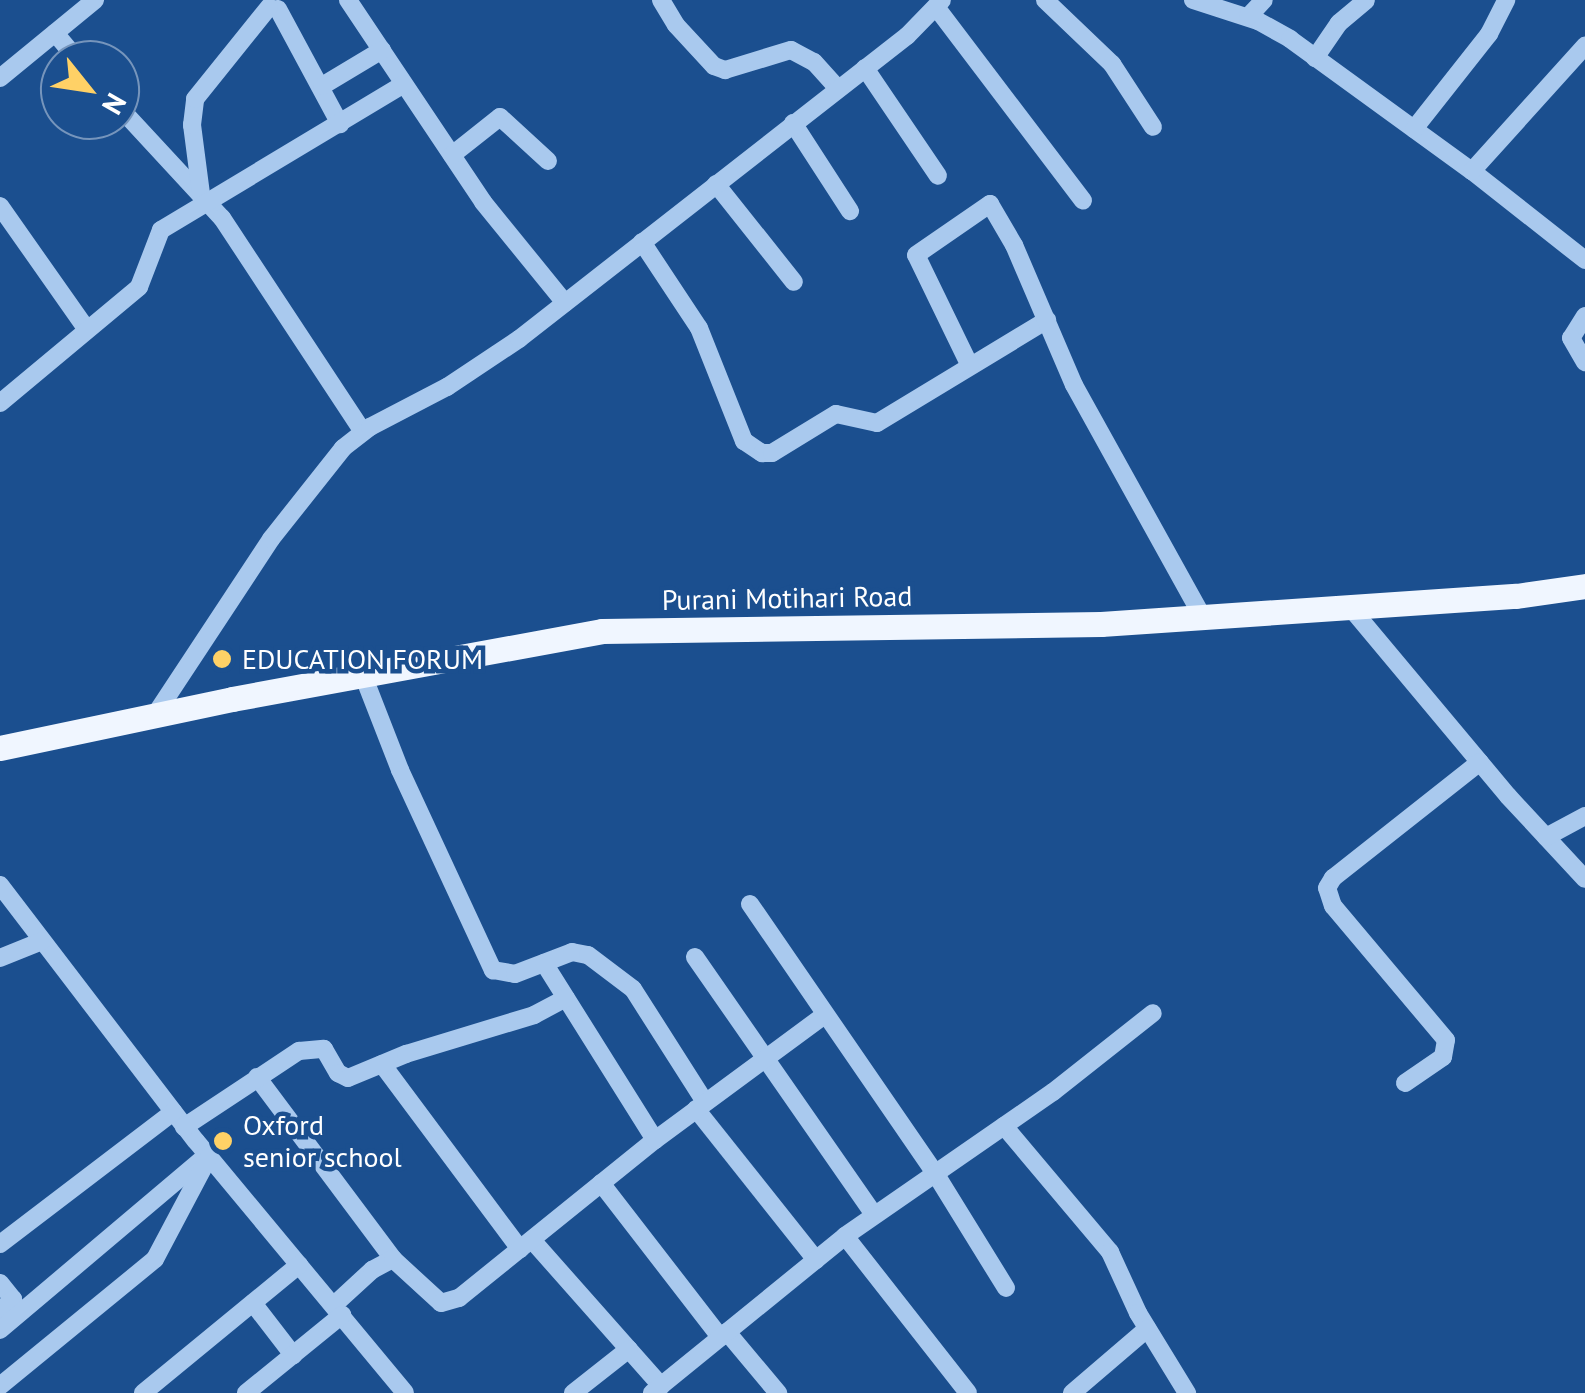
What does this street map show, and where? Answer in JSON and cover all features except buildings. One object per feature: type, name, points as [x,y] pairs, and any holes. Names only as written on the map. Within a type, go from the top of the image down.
[{"type":"main road","name":"Purani Motihari Road","points":[[0,748],[602,631],[1042,626],[1516,596],[1585,586]]},
{"type":"street","points":[[0,78],[55,34],[74,7],[95,0]]},
{"type":"street","points":[[348,0],[520,252],[565,302]]},
{"type":"street","points":[[661,0],[676,25],[714,66],[725,70],[790,50],[814,62],[838,89]]},
{"type":"street","points":[[1045,0],[1112,64],[1153,127]]},
{"type":"street","points":[[1193,0],[1248,17],[1315,58],[1472,171],[1585,260]]},
{"type":"street","points":[[1248,17],[1264,0]]},
{"type":"street","points":[[1315,58],[1339,23],[1366,0]]},
{"type":"street","points":[[1414,129],[1489,34],[1506,0]]},
{"type":"street","points":[[155,715],[295,505],[342,448],[363,432],[480,367],[865,68],[939,3],[1082,201]]},
{"type":"street","points":[[206,199],[192,125],[195,99],[275,4],[340,124]]},
{"type":"street","points":[[55,34],[60,40]]},
{"type":"street","points":[[1472,171],[1585,46]]},
{"type":"street","points":[[322,86],[382,50]]},
{"type":"street","points":[[865,68],[938,176]]},
{"type":"street","points":[[0,403],[138,287],[161,230],[206,199],[404,84]]},
{"type":"street","points":[[452,155],[500,117],[548,161]]},
{"type":"street","points":[[794,123],[850,211]]},
{"type":"street","points":[[140,129],[206,199],[363,432]]},
{"type":"street","points":[[716,184],[794,282]]},
{"type":"street","points":[[970,366],[916,254],[990,204],[1074,385],[1203,618]]},
{"type":"street","points":[[0,206],[88,330]]},
{"type":"street","points":[[642,242],[700,328],[738,428],[754,450],[772,453],[836,414],[876,423],[1047,320]]},
{"type":"street","points":[[1585,316],[1571,338],[1585,362]]},
{"type":"street","points":[[1350,606],[1480,762],[1585,879]]},
{"type":"street","points":[[363,675],[400,770],[483,956],[493,970],[515,974],[580,951],[633,989],[700,1105],[816,1260]]},
{"type":"street","points":[[1405,1083],[1443,1056],[1446,1040],[1333,906],[1327,888],[1333,878],[1480,762]]},
{"type":"street","points":[[1546,837],[1585,816]]},
{"type":"street","points":[[0,885],[208,1156],[404,1393]]},
{"type":"street","points":[[750,904],[935,1173],[1006,1288]]},
{"type":"street","points":[[0,958],[42,940]]},
{"type":"street","points":[[695,958],[874,1216]]},
{"type":"street","points":[[544,963],[655,1140]]},
{"type":"street","points":[[0,1244],[179,1119],[314,1047],[324,1049],[338,1073],[348,1078],[534,1014],[566,998]]},
{"type":"street","points":[[382,1064],[526,1244],[629,1349],[657,1389],[845,1236],[1004,1126],[1153,1013]]},
{"type":"street","points":[[257,1077],[392,1260],[434,1298],[450,1302],[700,1105],[824,1016]]},
{"type":"street","points":[[1004,1126],[1110,1252],[1146,1329],[1187,1393]]},
{"type":"street","points":[[0,1330],[208,1156]]},
{"type":"street","points":[[0,1386],[155,1259],[208,1156]]},
{"type":"street","points":[[601,1183],[723,1335],[778,1393]]},
{"type":"street","points":[[845,1236],[968,1393]]},
{"type":"street","points":[[246,1393],[293,1355],[372,1270],[392,1260]]},
{"type":"street","points":[[143,1393],[299,1265]]},
{"type":"street","points":[[0,1282],[14,1299],[0,1311]]},
{"type":"street","points":[[253,1303],[293,1355]]},
{"type":"street","points":[[1072,1393],[1146,1329]]},
{"type":"street","points":[[573,1393],[629,1349]]},
{"type":"place","name":"EDUCATION FORUM","points":[[222,659]]},
{"type":"place","name":"Oxford senior school","points":[[223,1141]]}]
